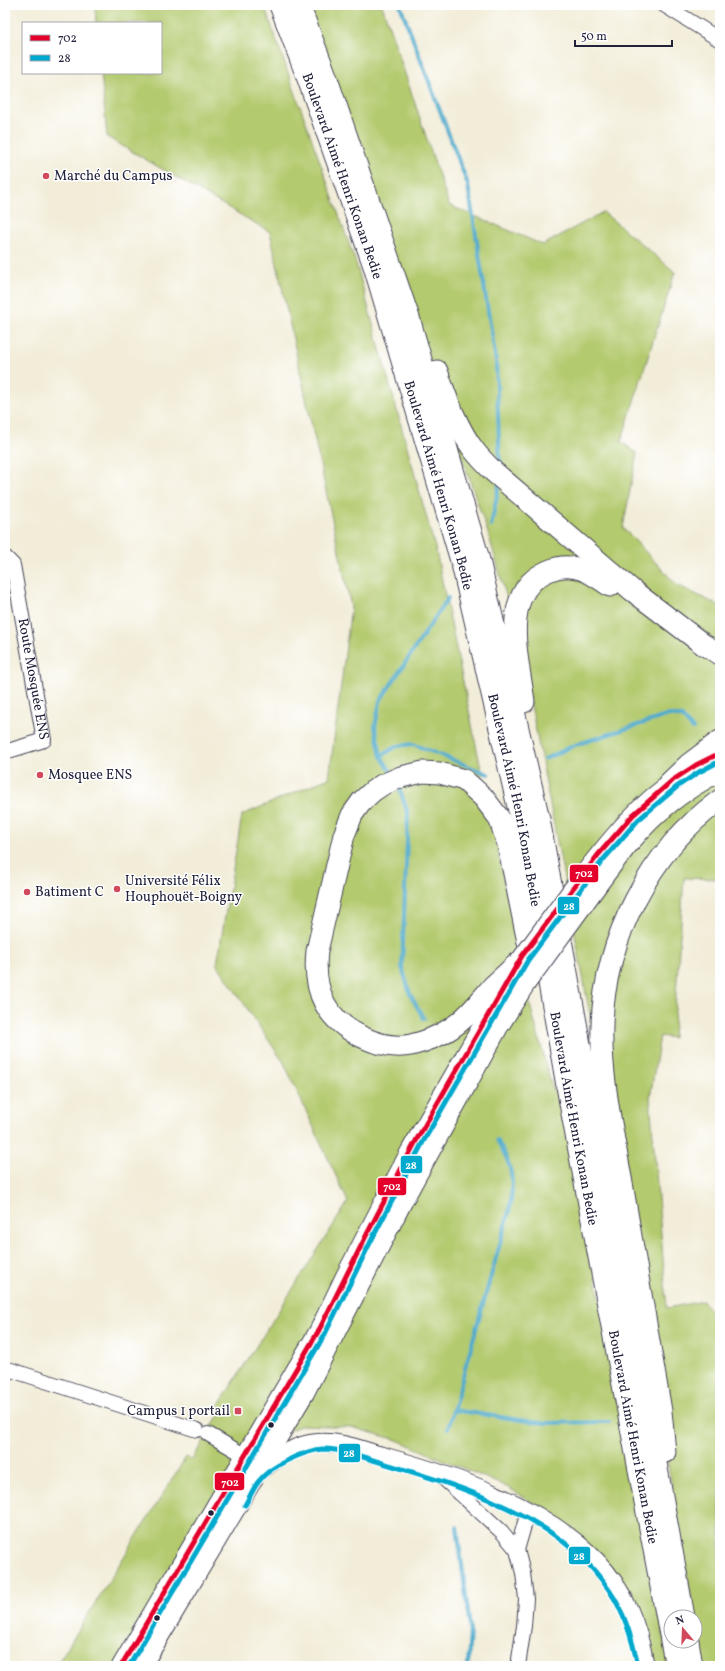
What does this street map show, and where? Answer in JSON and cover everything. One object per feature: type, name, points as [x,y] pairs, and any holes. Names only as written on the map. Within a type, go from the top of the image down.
[{"type":"highway","name":"Boulevard Aimé Henri Konan Bedie","points":[[280,5],[308,79],[374,266],[470,560],[539,819],[646,1414],[683,1609]]},
{"type":"highway","name":"Boulevard Aimé Henri Konan Bedie","points":[[299,5],[409,318],[468,522],[472,602],[520,811],[570,1103],[665,1609]]},
{"type":"highway","points":[[409,318],[421,331],[429,347],[452,408],[466,437],[474,450],[494,472],[633,591],[704,645],[720,654]]},
{"type":"highway","points":[[539,819],[514,636],[516,612],[520,600],[529,584],[538,575],[561,567],[573,566],[590,572],[720,666]]},
{"type":"highway","points":[[668,784],[688,765],[720,741]]},
{"type":"highway","points":[[518,963],[493,986],[463,1019],[450,1029],[425,1040],[409,1045],[370,1041],[350,1031],[336,1020],[324,1004],[318,987],[315,968],[317,950],[344,835],[352,814],[362,801],[373,791],[396,779],[422,772],[440,773],[464,780],[484,797],[499,818],[508,844],[557,1080],[570,1103]]},
{"type":"highway","points":[[678,1580],[661,1411],[607,1092],[602,1026],[611,963],[632,907],[657,866],[676,840],[720,800]]},
{"type":"highway","name":"Boulevard Aimé Henri Konan Bedie","points":[[673,1649],[676,1666]]},
{"type":"highway","points":[[689,1649],[692,1666]]},
{"type":"main road","points":[[121,1666],[319,1330],[345,1276],[410,1151],[518,963],[582,876],[630,818],[668,784],[710,757],[720,753]]},
{"type":"main road","points":[[142,1666],[254,1475],[305,1393],[405,1198],[499,1027],[526,984],[619,856],[647,824],[670,803],[685,792],[720,772]]},
{"type":"main road","points":[[254,1475],[277,1458],[297,1448],[316,1442],[336,1442],[437,1472],[511,1502],[556,1527],[577,1542],[597,1562],[615,1585],[632,1614],[645,1666]]},
{"type":"street","points":[[664,5],[720,40]]},
{"type":"street","name":"Route Mosquée ENS","points":[[5,557],[13,565],[44,740],[5,752]]},
{"type":"street","points":[[5,1368],[202,1432],[244,1455]]},
{"type":"street","points":[[437,1472],[502,1532],[517,1550],[523,1573],[526,1599],[524,1626],[518,1666]]},
{"type":"street","points":[[517,1550],[528,1512]]},
{"type":"green space","points":[[95,5],[264,5],[356,263],[436,551],[529,1001],[552,1087],[562,1098],[663,1629],[663,1649],[667,1649],[670,1666],[654,1666],[651,1654],[579,1536],[549,1512],[507,1487],[397,1440],[351,1427],[303,1425],[279,1434],[254,1455],[185,1583],[128,1666],[56,1666],[186,1457],[192,1460],[221,1411],[217,1408],[348,1202],[284,1063],[217,964],[242,815],[329,778],[351,607],[270,232],[107,137],[101,74],[162,74],[162,22],[96,22]]},
{"type":"green space","points":[[305,5],[382,5],[449,205],[543,245],[603,212],[675,272],[621,442],[637,453],[623,528],[677,585],[720,606],[720,879],[684,878],[673,1038],[660,1036],[650,1098],[667,1308],[703,1301],[720,1322],[720,1666],[703,1666],[700,1649],[703,1649],[703,1609],[693,1609],[583,977],[518,637],[488,533]]},
{"type":"waterway","points":[[400,5],[468,185],[496,361],[500,468]]},
{"type":"waterway","points":[[491,526],[499,485]]},
{"type":"waterway","points":[[393,775],[381,756],[375,727],[380,701],[448,598]]},
{"type":"waterway","points":[[545,759],[575,745],[669,715],[682,717],[693,729]]},
{"type":"waterway","points":[[381,756],[397,746],[413,744],[488,774]]},
{"type":"waterway","points":[[399,787],[408,814],[402,967],[410,994],[424,1019]]},
{"type":"waterway","points":[[448,1429],[510,1208],[512,1189],[511,1173],[509,1165],[497,1140]]},
{"type":"waterway","points":[[453,1410],[541,1423],[609,1422]]},
{"type":"waterway","points":[[457,1527],[470,1628],[468,1666]]},
{"type":"transit line","name":"702","points":[[121,1666],[319,1330],[417,1139],[522,956],[598,855],[633,815],[673,780],[696,765],[720,753]]},
{"type":"transit line","name":"28","points":[[129,1666],[325,1334],[373,1237],[423,1142],[528,960],[603,860],[638,820],[678,786],[699,772],[720,761]]},
{"type":"transit line","name":"28","points":[[245,1505],[253,1490],[264,1475],[288,1460],[315,1450],[322,1449],[345,1452],[423,1475],[494,1502],[528,1518],[559,1538],[586,1562],[615,1599],[624,1617],[638,1666]]},
{"type":"place","name":"Marché du Campus","points":[[46,176]]},
{"type":"place","name":"Mosquee ENS","points":[[40,775]]},
{"type":"place","name":"Université Félix Houphouët-Boigny","points":[[117,889]]},
{"type":"place","name":"Batiment C","points":[[27,892]]},
{"type":"place","name":"Campus 1 portail","points":[[238,1411]]}]
